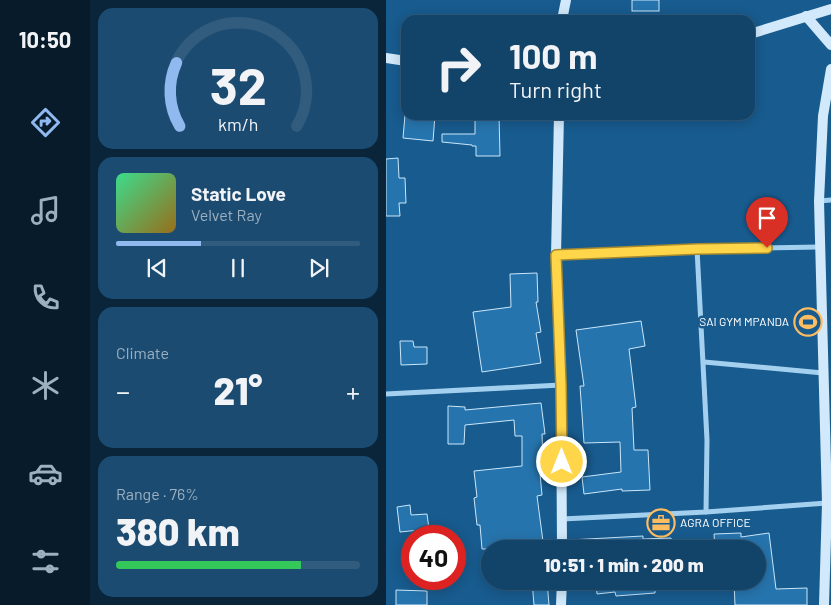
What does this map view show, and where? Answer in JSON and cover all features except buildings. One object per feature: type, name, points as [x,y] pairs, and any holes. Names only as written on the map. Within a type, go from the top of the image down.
[{"type":"street","points":[[563,15],[566,0]]},
{"type":"street","points":[[755,32],[831,9]]},
{"type":"street","points":[[806,16],[831,45]]},
{"type":"street","points":[[386,58],[401,60]]},
{"type":"street","points":[[824,605],[827,503],[827,373],[819,248],[819,201],[823,116],[831,69]]},
{"type":"street","points":[[559,120],[556,255],[561,385],[562,540]]},
{"type":"street","points":[[819,201],[831,200]]},
{"type":"street","points":[[556,255],[697,249],[819,248]]},
{"type":"street","points":[[697,249],[707,440],[706,512]]},
{"type":"street","points":[[704,362],[827,373]]},
{"type":"street","points":[[386,394],[561,385]]},
{"type":"street","points":[[562,519],[706,512],[827,503]]},
{"type":"street","points":[[562,590],[562,605]]},
{"type":"place","name":"SAI GYM MPANDA","points":[[808,322]]},
{"type":"place","name":"AGRA OFFICE","points":[[661,523]]},
{"type":"route","points":[[562,462],[556,255],[767,248]]}]
